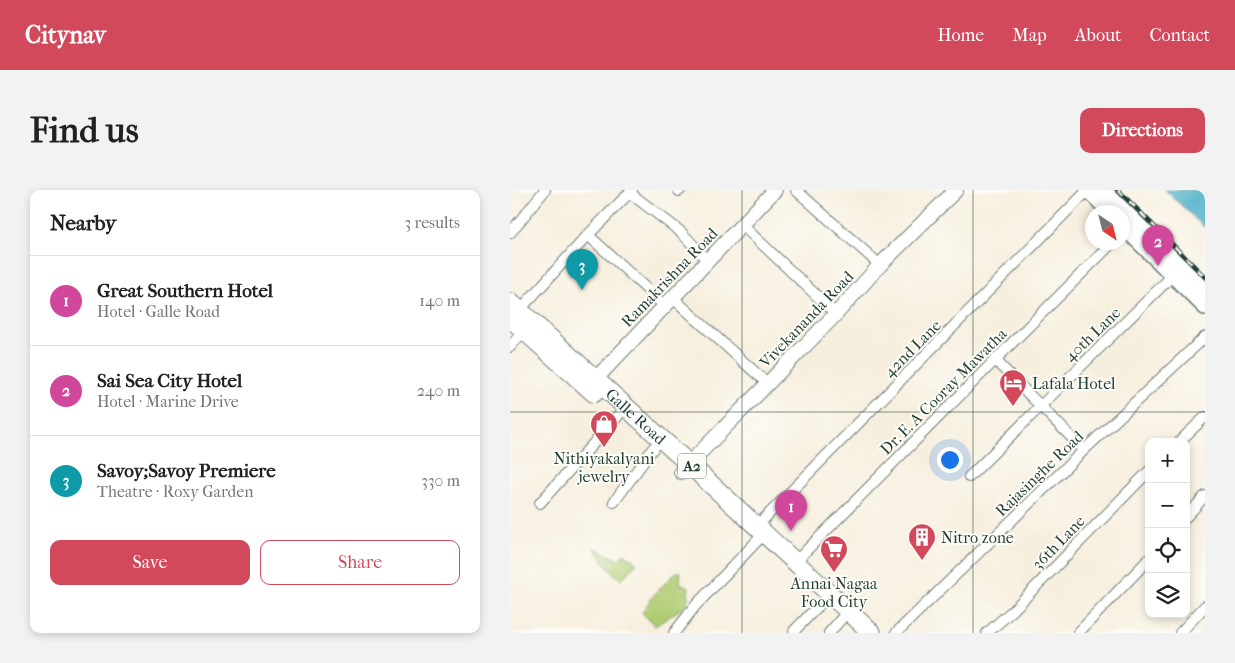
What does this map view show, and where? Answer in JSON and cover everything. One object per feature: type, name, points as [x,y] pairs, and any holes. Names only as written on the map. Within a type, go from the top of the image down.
[{"type":"highway","name":"Galle Road","points":[[515,316],[758,533],[795,562],[872,633]]},
{"type":"highway","name":"Galle Road","points":[[591,383],[618,416],[654,447],[685,468]]},
{"type":"highway","name":"Galle Road","points":[[758,533],[822,602],[842,618],[856,633]]},
{"type":"main road","points":[[1088,190],[1103,205]]},
{"type":"main road","points":[[1103,190],[1205,291]]},
{"type":"main road","points":[[1130,235],[1205,307]]},
{"type":"street","points":[[510,233],[545,190]]},
{"type":"street","name":"Ramakrishna Road","points":[[591,383],[776,190]]},
{"type":"street","points":[[796,190],[880,265]]},
{"type":"street","name":"Vivekananda Road","points":[[685,468],[836,314],[880,265],[956,190]]},
{"type":"street","name":"42nd Lane","points":[[674,633],[758,533],[1088,190]]},
{"type":"street","points":[[510,347],[515,316],[588,235],[631,191],[681,232],[708,261]]},
{"type":"street","points":[[742,225],[836,314]]},
{"type":"street","points":[[588,235],[768,384]]},
{"type":"street","name":"Dr. E. A Cooray Mawatha","points":[[795,562],[1105,250]]},
{"type":"street","name":"40th Lane","points":[[969,477],[1173,276]]},
{"type":"street","name":"Rajasinghe Road","points":[[896,633],[1084,450],[1205,337]]},
{"type":"street","points":[[995,360],[1084,450]]},
{"type":"street","points":[[540,503],[618,416]]},
{"type":"street","points":[[1183,438],[1205,417]]},
{"type":"street","points":[[614,502],[654,447]]},
{"type":"street","name":"36th Lane","points":[[988,633],[1012,611],[1145,475]]},
{"type":"street","points":[[1190,513],[1205,496]]},
{"type":"street","points":[[1078,633],[1145,563]]},
{"type":"street","points":[[794,632],[822,602]]},
{"type":"street","points":[[1180,633],[1205,606]]},
{"type":"street","points":[[829,633],[842,618]]},
{"type":"green space","points":[[595,548],[619,560],[624,553],[637,563],[621,580],[607,567]]},
{"type":"green space","points":[[676,572],[681,572],[680,583],[689,587],[687,605],[655,626],[642,613],[652,597]]},
{"type":"water","points":[[1165,190],[1205,190],[1205,228]]},
{"type":"railway","points":[[1118,190],[1205,277]]},
{"type":"place","name":"Sai Sea City Hotel","points":[[1158,266]]},
{"type":"place","name":"Savoy;Savoy Premiere","points":[[582,290]]},
{"type":"place","name":"Lafala Hotel","points":[[1013,407]]},
{"type":"place","name":"Nithiyakalyani jewelry","points":[[604,448]]},
{"type":"place","name":"Great Southern Hotel","points":[[791,531]]},
{"type":"place","name":"Nitro zone","points":[[922,561]]},
{"type":"place","name":"Annai Nagaa Food City","points":[[834,573]]}]
